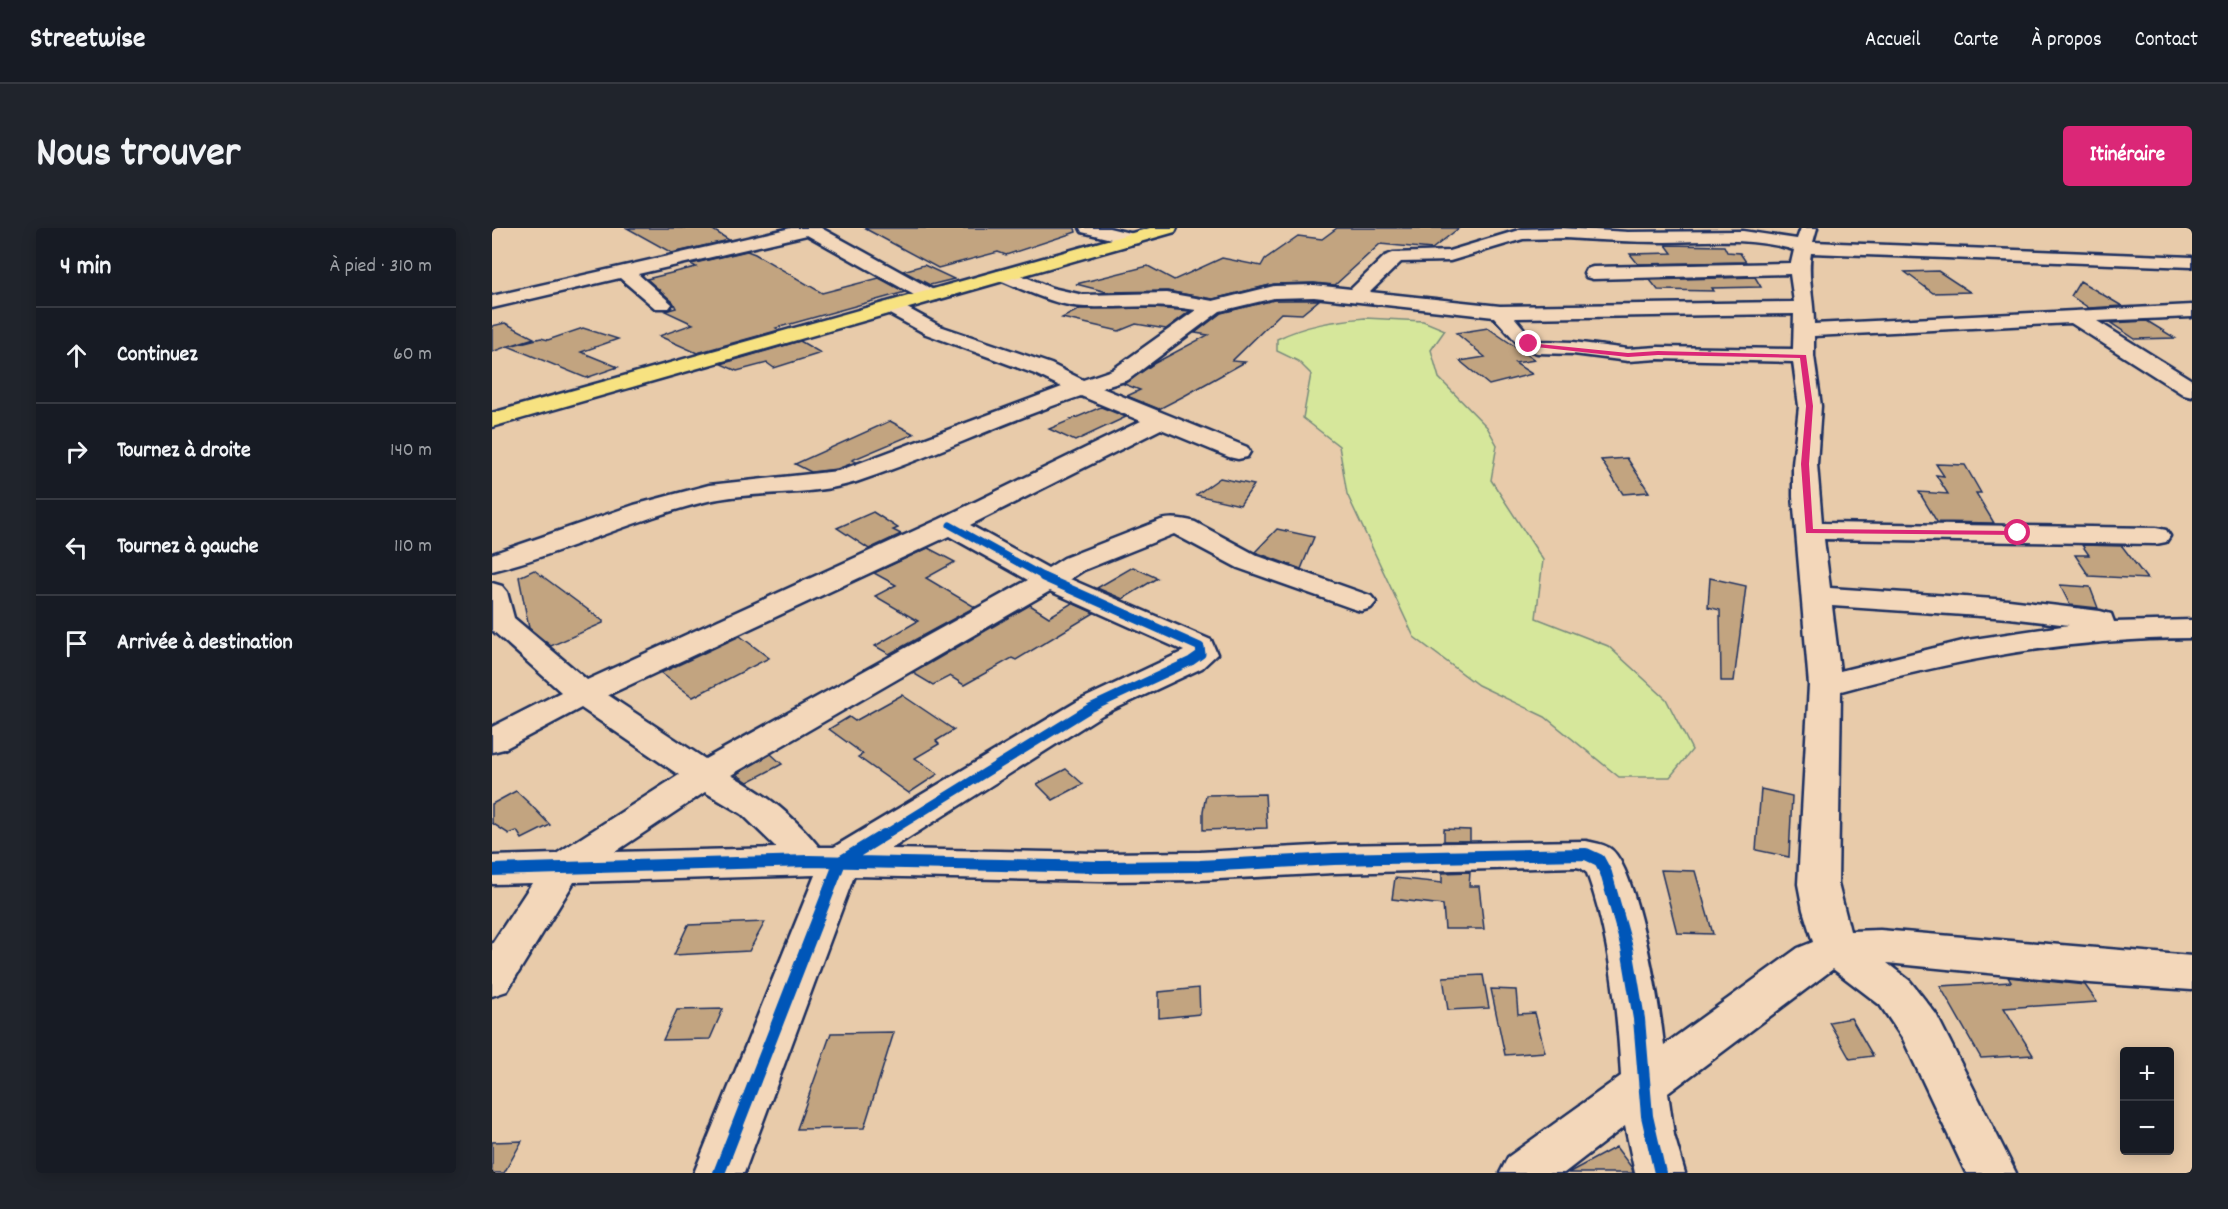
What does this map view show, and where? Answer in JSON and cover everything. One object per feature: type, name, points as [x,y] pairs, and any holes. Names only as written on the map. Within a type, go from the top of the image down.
[{"type":"highway","points":[[492,420],[1169,228]]},
{"type":"street","points":[[492,302],[808,228],[930,296]]},
{"type":"street","points":[[1088,228],[1132,239]]},
{"type":"street","points":[[1355,296],[1391,260],[1399,257],[1450,256],[1522,234],[1567,230],[1743,236],[1787,242],[1804,248]]},
{"type":"street","points":[[1804,248],[1804,327],[1810,406],[1805,464],[1809,531],[1825,685],[1823,786],[1818,849],[1818,884],[1823,910],[1836,949],[1862,966],[1895,993],[1920,1027],[1991,1173]]},
{"type":"street","points":[[1593,273],[1804,248],[2192,262]]},
{"type":"street","points":[[623,271],[662,304]]},
{"type":"street","points":[[1004,275],[1046,292],[1083,302],[1167,299],[1213,307],[1284,291],[1314,291],[1500,312],[1804,327],[1854,327],[2192,311]]},
{"type":"street","points":[[891,307],[933,330],[1051,373],[1159,421],[1238,452]]},
{"type":"street","points":[[492,564],[643,511],[710,493],[825,482],[846,477],[919,451],[1028,406],[1120,375],[1213,307]]},
{"type":"street","points":[[1500,312],[1523,339],[1537,347],[1573,348],[1628,355],[1658,353],[1804,327]]},
{"type":"street","points":[[2076,316],[2192,390]]},
{"type":"street","points":[[492,741],[584,694],[950,525],[1159,421]]},
{"type":"street","points":[[719,1173],[825,861],[1090,708],[1191,661],[1201,654],[1200,647],[1049,580],[950,525]]},
{"type":"street","points":[[492,979],[562,869],[704,775],[1074,564],[1171,526],[1185,528],[1248,562],[1361,602]]},
{"type":"street","points":[[1809,531],[2156,536]]},
{"type":"street","points":[[1816,596],[1962,605],[2062,624],[2192,629]]},
{"type":"street","points":[[494,612],[584,694],[704,775],[755,805],[792,840],[825,861]]},
{"type":"street","points":[[1825,685],[2062,624]]},
{"type":"street","points":[[492,870],[825,861],[1101,867],[1200,866],[1334,859],[1576,853],[1592,855],[1601,862],[1604,869],[1627,945],[1639,1019],[1644,1086],[1655,1158],[1660,1173]]},
{"type":"street","points":[[1525,1173],[1813,960],[1836,949],[1858,945],[1880,946],[2090,966],[2192,972]]},
{"type":"green space","points":[[1365,318],[1423,321],[1445,330],[1431,350],[1439,378],[1487,427],[1497,445],[1491,480],[1543,560],[1536,618],[1608,646],[1666,699],[1692,750],[1670,777],[1619,777],[1545,717],[1478,685],[1414,637],[1347,494],[1339,446],[1303,418],[1311,374],[1298,361],[1277,351],[1277,339],[1298,330],[1320,324]]},
{"type":"building","points":[[627,228],[710,228],[729,240],[672,253]]},
{"type":"building","points":[[864,228],[1075,228],[1076,232],[1006,255],[998,252],[938,268]]},
{"type":"building","points":[[1337,228],[1459,228],[1432,249],[1380,244],[1335,285],[1274,284],[1213,299],[1167,291],[1107,292],[1076,284],[1148,266],[1174,280],[1222,258],[1261,266],[1265,259],[1298,236],[1322,239]]},
{"type":"building","points":[[1666,245],[1724,246],[1727,252],[1740,253],[1746,262],[1638,264],[1630,254],[1672,253]]},
{"type":"building","points":[[747,251],[822,293],[879,278],[905,292],[697,353],[659,336],[693,324],[665,311],[676,308],[673,302],[647,279],[696,267],[691,264]]},
{"type":"building","points":[[924,265],[954,279],[930,285],[903,271]]},
{"type":"building","points":[[1938,271],[1970,292],[1933,293],[1905,272]]},
{"type":"building","points":[[1755,277],[1761,287],[1712,288],[1714,291],[1658,290],[1650,280]]},
{"type":"building","points":[[2080,281],[2122,306],[2089,308],[2071,296]]},
{"type":"building","points":[[1274,300],[1319,300],[1302,314],[1281,313],[1232,361],[1245,362],[1159,409],[1127,396],[1140,390],[1124,384],[1155,363],[1208,335],[1195,333],[1221,313]]},
{"type":"building","points":[[1154,308],[1190,311],[1166,329],[1136,324],[1119,331],[1062,318],[1080,309]]},
{"type":"building","points":[[2147,321],[2175,338],[2135,339],[2111,323]]},
{"type":"building","points":[[505,323],[534,338],[509,346],[541,338],[548,340],[583,328],[618,339],[581,352],[618,367],[586,378],[508,346],[492,352],[492,326]]},
{"type":"building","points":[[1488,328],[1535,360],[1515,363],[1532,374],[1489,385],[1460,361],[1485,357],[1456,333]]},
{"type":"building","points":[[800,341],[821,353],[774,368],[767,363],[737,371],[721,364]]},
{"type":"building","points":[[1101,407],[1126,417],[1075,441],[1049,429]]},
{"type":"building","points":[[890,421],[914,434],[852,460],[856,462],[837,469],[811,472],[795,464]]},
{"type":"building","points":[[1627,458],[1649,492],[1623,494],[1601,460]]},
{"type":"building","points":[[1936,464],[1965,465],[1981,493],[1976,493],[1994,523],[1937,522],[1919,492],[1948,494],[1936,475],[1944,476]]},
{"type":"building","points":[[1220,478],[1254,485],[1240,505],[1196,495]]},
{"type":"building","points":[[873,512],[898,528],[893,530],[901,534],[869,549],[837,528]]},
{"type":"building","points":[[1277,529],[1314,537],[1301,569],[1255,552]]},
{"type":"building","points":[[2082,545],[2122,546],[2147,579],[2089,576],[2075,555],[2089,555]]},
{"type":"building","points":[[928,548],[955,562],[926,578],[975,607],[889,654],[875,646],[918,621],[875,596],[896,585],[874,573]]},
{"type":"building","points":[[1133,567],[1157,578],[1123,599],[1097,588]]},
{"type":"building","points":[[534,570],[603,623],[551,646],[529,628],[519,577]]},
{"type":"building","points":[[1710,578],[1746,586],[1734,681],[1721,681],[1720,610],[1708,607]]},
{"type":"building","points":[[2060,585],[2090,587],[2098,608],[2070,605]]},
{"type":"building","points":[[1072,603],[1094,613],[1016,660],[1012,658],[964,685],[950,676],[933,685],[913,673],[1030,605],[1049,617]]},
{"type":"building","points":[[740,636],[769,658],[693,697],[661,673]]},
{"type":"building","points":[[902,695],[954,730],[936,741],[939,744],[915,758],[938,774],[909,793],[858,757],[863,754],[829,729],[849,717],[855,721]]},
{"type":"building","points":[[771,754],[782,764],[748,782],[736,774]]},
{"type":"building","points":[[1066,769],[1083,784],[1053,800],[1037,784]]},
{"type":"building","points":[[1761,789],[1792,796],[1789,857],[1756,850]]},
{"type":"building","points":[[516,791],[550,825],[522,839],[517,831],[509,834],[492,823],[492,804]]},
{"type":"building","points":[[1265,794],[1267,828],[1203,830],[1206,795]]},
{"type":"building","points":[[1444,829],[1470,830],[1470,841],[1444,841]]},
{"type":"building","points":[[1661,870],[1695,871],[1713,934],[1677,933]]},
{"type":"building","points":[[1470,872],[1469,886],[1479,886],[1484,929],[1445,929],[1443,905],[1392,899],[1395,878],[1442,883],[1442,873]]},
{"type":"building","points":[[765,922],[749,951],[674,955],[688,925]]},
{"type":"building","points":[[1483,975],[1489,1008],[1448,1010],[1443,977]]},
{"type":"building","points":[[2008,977],[2085,985],[2097,1002],[2004,1008],[2033,1055],[1981,1058],[1940,986],[2011,982]]},
{"type":"building","points":[[1199,988],[1200,1014],[1159,1018],[1159,992]]},
{"type":"building","points":[[1491,989],[1516,990],[1518,1014],[1535,1013],[1545,1052],[1505,1055]]},
{"type":"building","points":[[723,1009],[710,1039],[663,1040],[677,1010]]},
{"type":"building","points":[[1851,1018],[1873,1056],[1850,1059],[1829,1022]]},
{"type":"building","points":[[894,1032],[864,1128],[797,1129],[831,1033]]},
{"type":"building","points":[[522,1141],[504,1173],[492,1173],[492,1142]]},
{"type":"building","points":[[1616,1147],[1632,1168],[1633,1173],[1568,1173]]},
{"type":"cycle path","points":[[719,1173],[840,862],[1090,708],[1191,661],[1201,654],[1200,647],[1049,580],[950,525]]},
{"type":"cycle path","points":[[492,870],[809,861],[1101,867],[1200,866],[1334,859],[1586,854],[1599,860],[1604,867],[1627,948],[1639,1019],[1647,1116],[1660,1173]]},
{"type":"route","points":[[1529,344],[1537,347],[1573,348],[1628,355],[1658,353],[1803,356],[1810,406],[1805,464],[1809,531],[2018,533]]}]
